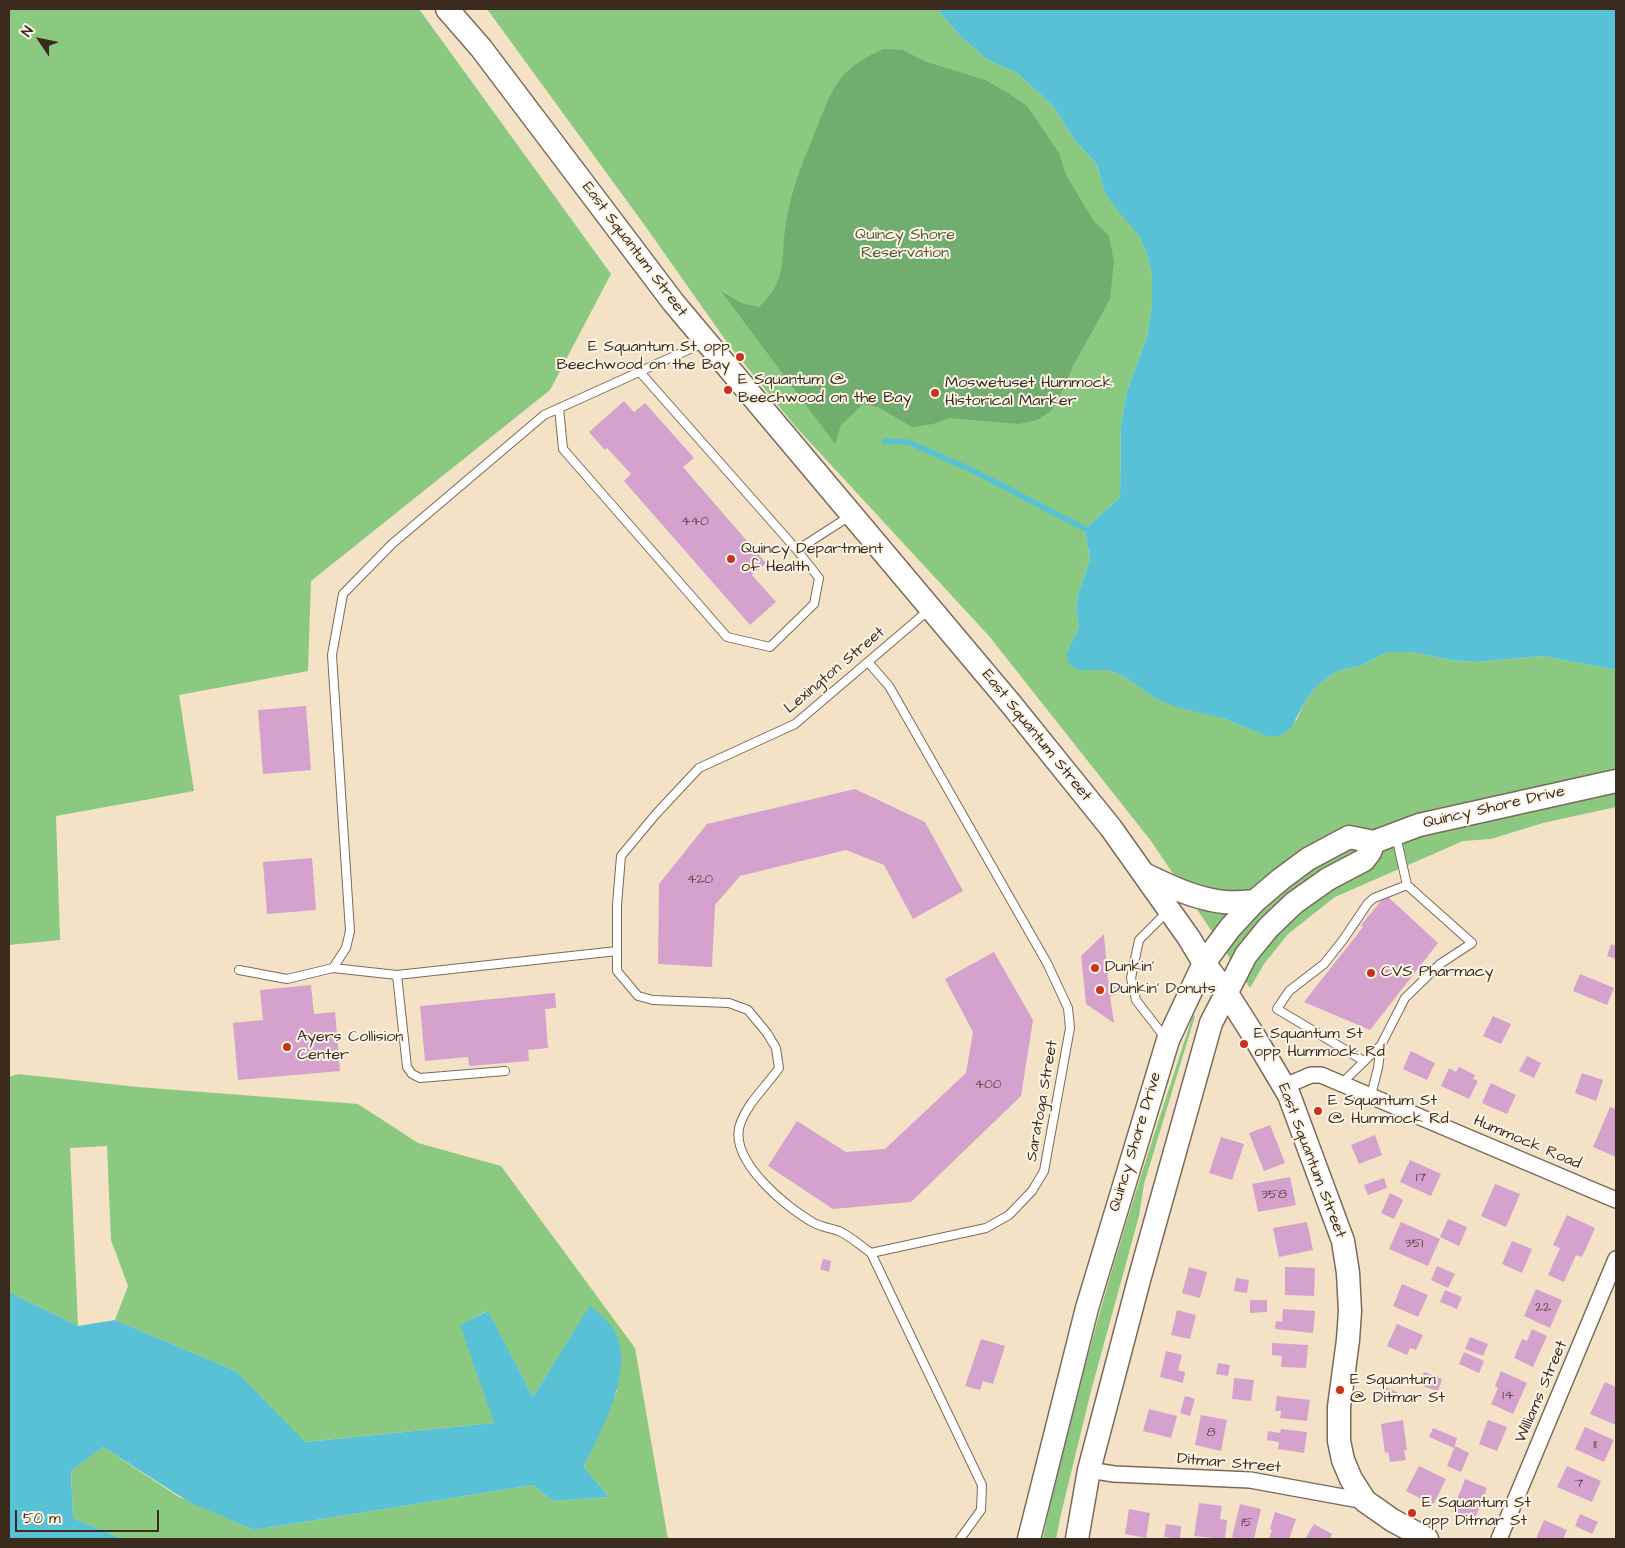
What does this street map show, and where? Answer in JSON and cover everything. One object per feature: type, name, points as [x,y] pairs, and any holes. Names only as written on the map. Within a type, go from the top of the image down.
[{"type":"main road","name":"East Squantum Street","points":[[446,9],[481,48],[646,268],[705,341],[1011,704],[1087,798],[1144,874],[1189,938],[1204,963],[1226,992],[1285,1086],[1343,1241],[1348,1273],[1350,1311],[1340,1407],[1339,1441],[1343,1460],[1364,1501],[1392,1520],[1427,1539]]},
{"type":"main road","name":"Quincy Shore Drive","points":[[1029,1539],[1087,1308],[1168,1040],[1204,963],[1230,928],[1256,901],[1308,859],[1349,837],[1374,842],[1419,825],[1616,781]]},
{"type":"main road","points":[[1077,1539],[1090,1470],[1139,1280],[1211,1023],[1246,955],[1268,928],[1294,903],[1321,884],[1364,860],[1374,842]]},
{"type":"main road","points":[[1144,874],[1176,889],[1207,899],[1225,902],[1256,901]]},
{"type":"street","name":"Hummock Road","points":[[1285,1086],[1311,1075],[1321,1075],[1342,1082],[1616,1200]]},
{"type":"street","name":"Williams Street","points":[[1499,1539],[1616,1259]]},
{"type":"street","name":"Ditmar Street","points":[[1090,1470],[1114,1474],[1250,1480],[1364,1501]]},
{"type":"lane","points":[[333,968],[346,948],[350,931],[332,655],[342,594],[392,544],[544,415],[639,371],[648,369],[705,341]]},
{"type":"lane","points":[[559,408],[563,449],[727,637],[770,646],[814,604],[818,578],[796,550],[639,371]]},
{"type":"lane","points":[[796,550],[852,516]]},
{"type":"lane","name":"Lexington Street","points":[[870,1253],[841,1232],[814,1223],[785,1203],[753,1171],[740,1150],[739,1129],[750,1106],[779,1068],[776,1048],[768,1033],[748,1010],[729,1003],[654,1000],[638,996],[616,971],[617,905],[621,856],[656,814],[699,768],[795,724],[930,609]]},
{"type":"lane","name":"Saratoga Street","points":[[868,662],[889,686],[1047,963],[1068,1008],[1070,1028],[1044,1171],[1032,1191],[1009,1215],[986,1228],[870,1253]]},
{"type":"lane","points":[[1371,1095],[1378,1068],[1381,1045],[1405,998],[1440,964],[1472,943],[1407,885],[1395,834]]},
{"type":"lane","points":[[1364,1061],[1277,1009],[1289,992],[1324,964],[1368,903],[1374,898],[1407,885]]},
{"type":"lane","points":[[1168,1040],[1136,1000],[1131,978],[1139,940],[1169,910]]},
{"type":"lane","points":[[239,970],[287,979],[333,968],[397,975],[617,951]]},
{"type":"lane","points":[[397,975],[407,1067],[412,1074],[420,1078],[505,1071]]},
{"type":"lane","points":[[1342,1082],[1381,1045]]},
{"type":"lane","points":[[870,1253],[982,1484],[980,1510],[960,1539]]},
{"type":"green space","points":[[9,9],[419,9],[611,274],[550,390],[311,581],[308,671],[179,695],[194,791],[56,816],[60,940],[9,945]]},
{"type":"green space","name":"Quincy Shore Reservation","points":[[487,9],[937,9],[959,35],[986,59],[1017,73],[1053,106],[1074,139],[1097,165],[1104,190],[1139,236],[1152,274],[1152,306],[1147,336],[1126,394],[1121,425],[1120,497],[1085,529],[1090,560],[1078,594],[1076,612],[1079,627],[1066,654],[1093,670],[1108,670],[1125,677],[1156,699],[1225,719],[1266,736],[1280,736],[1297,719],[1303,705],[1315,688],[1332,674],[1360,666],[1388,652],[1412,652],[1451,660],[1477,662],[1543,656],[1616,670],[1616,807],[1543,823],[1491,839],[1463,841],[1335,897],[1288,934],[1264,964],[1250,988],[1151,841],[989,636],[795,426],[729,345],[643,223]]},
{"type":"green space","points":[[883,49],[903,50],[924,61],[985,80],[1027,106],[1059,153],[1066,175],[1093,220],[1109,236],[1114,262],[1110,299],[1073,366],[1051,411],[1037,420],[1019,424],[950,418],[933,424],[912,427],[878,407],[863,404],[841,425],[835,444],[721,291],[741,303],[759,307],[769,297],[782,268],[786,223],[794,188],[830,96],[837,83],[851,68]]},
{"type":"green space","points":[[1193,1015],[1195,1016],[1144,1184],[1139,1216],[1091,1391],[1056,1539],[1043,1539],[1061,1460],[1100,1313],[1129,1213]]},
{"type":"green space","points":[[18,1074],[138,1087],[358,1104],[418,1143],[501,1166],[635,1348],[668,1539],[123,1539],[73,1518],[71,1471],[103,1447],[179,1497],[254,1530],[533,1485],[553,1501],[609,1497],[584,1467],[617,1391],[590,1306],[533,1397],[487,1311],[461,1325],[495,1423],[304,1442],[236,1371],[115,1320],[128,1286],[111,1240],[107,1146],[70,1148],[78,1326],[9,1292],[9,1077]]},
{"type":"water","points":[[937,9],[1616,9],[1616,670],[1543,656],[1477,662],[1451,660],[1412,652],[1388,652],[1360,666],[1332,674],[1315,688],[1303,705],[1291,728],[1280,736],[1266,736],[1225,719],[1177,707],[1156,699],[1125,677],[1108,670],[1078,670],[1069,664],[1066,654],[1079,627],[1076,612],[1078,594],[1090,560],[1085,529],[1120,497],[1121,425],[1126,394],[1147,336],[1152,306],[1152,274],[1139,236],[1111,202],[1104,190],[1097,165],[1074,139],[1053,106],[1017,73],[986,59],[959,35]]},
{"type":"water","points":[[9,1292],[78,1326],[115,1320],[236,1371],[305,1442],[494,1423],[460,1325],[488,1311],[533,1397],[590,1305],[612,1327],[619,1342],[621,1360],[614,1397],[584,1467],[609,1497],[553,1501],[533,1485],[254,1530],[189,1502],[103,1447],[71,1471],[73,1518],[123,1539],[9,1539]]},
{"type":"building","points":[[624,401],[634,412],[645,403],[694,458],[683,467],[766,563],[752,575],[776,602],[750,625],[624,481],[631,474],[589,432]]},
{"type":"building","points":[[306,706],[311,770],[263,774],[258,710]]},
{"type":"building","points":[[855,789],[925,822],[963,891],[913,919],[884,865],[846,850],[740,876],[715,905],[712,967],[658,964],[659,884],[707,824]]},
{"type":"building","points":[[312,858],[316,910],[267,914],[263,862]]},
{"type":"building","name":"CVS Pharmacy","points":[[1386,895],[1438,943],[1370,1030],[1304,1002],[1363,927],[1361,925]]},
{"type":"building","name":"Dunkin'","points":[[1104,934],[1108,981],[1114,981],[1115,988],[1115,995],[1110,996],[1114,1023],[1086,1004],[1081,956]]},
{"type":"building","points":[[1611,944],[1616,946],[1616,959],[1607,956]]},
{"type":"building","points":[[994,952],[1033,1020],[1021,1096],[911,1202],[833,1209],[768,1166],[797,1121],[846,1152],[885,1149],[966,1073],[973,1032],[945,979]]},
{"type":"building","points":[[1580,974],[1614,988],[1607,1005],[1573,991]]},
{"type":"building","name":"Ayers Collision Center","points":[[311,985],[314,1014],[335,1012],[340,1071],[238,1080],[233,1023],[263,1020],[260,990]]},
{"type":"building","points":[[555,993],[556,1008],[545,1009],[548,1048],[528,1050],[529,1061],[469,1066],[468,1057],[425,1061],[420,1006]]},
{"type":"building","points":[[1493,1016],[1511,1024],[1501,1044],[1483,1036]]},
{"type":"building","points":[[1411,1051],[1435,1063],[1427,1080],[1403,1069]]},
{"type":"building","points":[[1527,1056],[1541,1063],[1534,1078],[1519,1071]]},
{"type":"building","points":[[1459,1067],[1475,1075],[1473,1079],[1478,1081],[1469,1099],[1441,1086],[1449,1068],[1456,1072]]},
{"type":"building","points":[[1582,1073],[1603,1080],[1596,1101],[1575,1093]]},
{"type":"building","points":[[1491,1083],[1516,1095],[1507,1114],[1482,1103]]},
{"type":"building","points":[[1610,1107],[1616,1109],[1616,1157],[1593,1147]]},
{"type":"building","points":[[1270,1125],[1285,1163],[1264,1171],[1249,1133]]},
{"type":"building","points":[[1375,1135],[1382,1155],[1359,1164],[1351,1145]]},
{"type":"building","points":[[1221,1137],[1244,1144],[1232,1180],[1209,1173]]},
{"type":"building","points":[[1410,1160],[1441,1174],[1431,1196],[1400,1182]]},
{"type":"building","points":[[1290,1177],[1296,1205],[1258,1212],[1252,1184]]},
{"type":"building","points":[[1384,1178],[1387,1188],[1368,1195],[1364,1185]]},
{"type":"building","points":[[1495,1184],[1520,1194],[1506,1227],[1481,1216]]},
{"type":"building","points":[[1390,1193],[1403,1200],[1394,1219],[1381,1213]]},
{"type":"building","points":[[1567,1215],[1595,1228],[1582,1257],[1576,1255],[1564,1282],[1548,1275],[1560,1248],[1553,1245]]},
{"type":"building","points":[[1448,1219],[1467,1227],[1459,1246],[1440,1237]]},
{"type":"building","points":[[1307,1222],[1313,1250],[1279,1257],[1273,1228]]},
{"type":"building","points":[[1401,1222],[1440,1239],[1428,1266],[1389,1249]]},
{"type":"building","points":[[1512,1241],[1532,1249],[1522,1273],[1502,1264]]},
{"type":"building","points":[[823,1259],[831,1261],[829,1272],[820,1269]]},
{"type":"building","points":[[1437,1266],[1455,1274],[1448,1288],[1431,1280]]},
{"type":"building","points":[[1189,1267],[1207,1272],[1200,1298],[1182,1293]]},
{"type":"building","points":[[1285,1267],[1315,1268],[1314,1296],[1285,1295]]},
{"type":"building","points":[[1236,1278],[1249,1280],[1247,1293],[1234,1291]]},
{"type":"building","points":[[1402,1284],[1428,1295],[1418,1317],[1393,1306]]},
{"type":"building","points":[[1536,1289],[1562,1300],[1550,1328],[1524,1316]]},
{"type":"building","points":[[1445,1290],[1462,1297],[1457,1309],[1440,1302]]},
{"type":"building","points":[[1250,1300],[1267,1300],[1267,1312],[1250,1313]]},
{"type":"building","points":[[1283,1309],[1315,1311],[1313,1333],[1275,1329],[1276,1321],[1282,1322]]},
{"type":"building","points":[[1177,1310],[1196,1315],[1190,1339],[1171,1335]]},
{"type":"building","points":[[1397,1324],[1423,1335],[1416,1350],[1410,1348],[1407,1355],[1387,1346]]},
{"type":"building","points":[[1532,1329],[1547,1336],[1533,1367],[1514,1358],[1522,1339],[1527,1341]]},
{"type":"building","points":[[1470,1337],[1488,1344],[1483,1356],[1465,1349]]},
{"type":"building","points":[[981,1339],[1005,1346],[993,1384],[983,1381],[980,1390],[965,1386]]},
{"type":"building","points":[[1272,1343],[1308,1345],[1306,1368],[1281,1367],[1282,1356],[1272,1355]]},
{"type":"building","points":[[1166,1351],[1182,1355],[1178,1370],[1185,1372],[1183,1383],[1160,1377]]},
{"type":"building","points":[[1464,1352],[1484,1361],[1479,1373],[1459,1364]]},
{"type":"building","points":[[1218,1363],[1230,1365],[1228,1376],[1216,1374]]},
{"type":"building","points":[[1501,1371],[1527,1383],[1513,1414],[1491,1404],[1498,1388],[1495,1386]]},
{"type":"building","points":[[1424,1372],[1442,1379],[1438,1391],[1419,1385]]},
{"type":"building","points":[[1234,1378],[1254,1380],[1251,1401],[1232,1399]]},
{"type":"building","points":[[1605,1382],[1616,1387],[1616,1425],[1590,1414]]},
{"type":"building","points":[[1383,1386],[1399,1393],[1398,1395],[1406,1399],[1403,1404],[1396,1401],[1395,1404],[1378,1397]]},
{"type":"building","points":[[1185,1396],[1195,1399],[1190,1416],[1180,1413]]},
{"type":"building","points":[[1277,1396],[1310,1400],[1307,1421],[1280,1418],[1281,1411],[1275,1411]]},
{"type":"building","points":[[1149,1409],[1177,1416],[1171,1438],[1143,1431]]},
{"type":"building","points":[[1201,1415],[1227,1420],[1221,1451],[1195,1445]]},
{"type":"building","points":[[1403,1420],[1407,1450],[1404,1450],[1406,1460],[1390,1462],[1388,1452],[1385,1453],[1381,1424]]},
{"type":"building","points":[[1488,1420],[1507,1427],[1497,1451],[1479,1444]]},
{"type":"building","points":[[1585,1427],[1614,1440],[1604,1462],[1575,1449]]},
{"type":"building","points":[[1433,1428],[1457,1438],[1454,1448],[1429,1437]]},
{"type":"building","points":[[1281,1429],[1307,1432],[1304,1453],[1278,1449],[1279,1442],[1267,1440],[1268,1431],[1280,1433]]},
{"type":"building","points":[[1455,1446],[1469,1453],[1461,1472],[1447,1466]]},
{"type":"building","points":[[1419,1466],[1446,1479],[1433,1505],[1406,1491]]},
{"type":"building","points":[[1567,1466],[1601,1481],[1592,1502],[1557,1487]]},
{"type":"building","points":[[1465,1479],[1487,1488],[1474,1521],[1452,1512]]},
{"type":"building","points":[[1199,1503],[1222,1506],[1220,1519],[1227,1520],[1225,1539],[1194,1536]]},
{"type":"building","points":[[1240,1504],[1261,1509],[1254,1539],[1232,1537]]},
{"type":"building","points":[[1129,1509],[1150,1513],[1146,1538],[1125,1534]]},
{"type":"building","points":[[1275,1512],[1296,1519],[1289,1539],[1269,1539]]},
{"type":"building","points":[[1580,1514],[1598,1522],[1592,1534],[1575,1526]]},
{"type":"building","points":[[1544,1520],[1567,1530],[1563,1539],[1536,1539]]},
{"type":"building","points":[[1166,1524],[1181,1526],[1180,1539],[1164,1537]]},
{"type":"building","points":[[1314,1524],[1332,1534],[1330,1539],[1305,1539]]},
{"type":"waterway","points":[[885,441],[908,442],[974,471],[1085,529]]},
{"type":"place","name":"E Squantum St opp Beechwood on the Bay","points":[[740,357]]},
{"type":"place","name":"E Squantum @ Beechwood on the Bay","points":[[728,390]]},
{"type":"place","name":"Moswetuset Hummock Historical Marker","points":[[935,393]]},
{"type":"place","name":"Quincy Department of Health","points":[[731,559]]},
{"type":"place","name":"Dunkin'","points":[[1095,968]]},
{"type":"place","name":"CVS Pharmacy","points":[[1371,973]]},
{"type":"place","name":"Dunkin' Donuts","points":[[1100,990]]},
{"type":"place","name":"E Squantum St opp Hummock Rd","points":[[1244,1044]]},
{"type":"place","name":"Ayers Collision Center","points":[[287,1047]]},
{"type":"place","name":"E Squantum St @ Hummock Rd","points":[[1318,1111]]},
{"type":"place","name":"E Squantum @ Ditmar St","points":[[1340,1390]]},
{"type":"place","name":"E Squantum St opp Ditmar St","points":[[1412,1513]]}]
